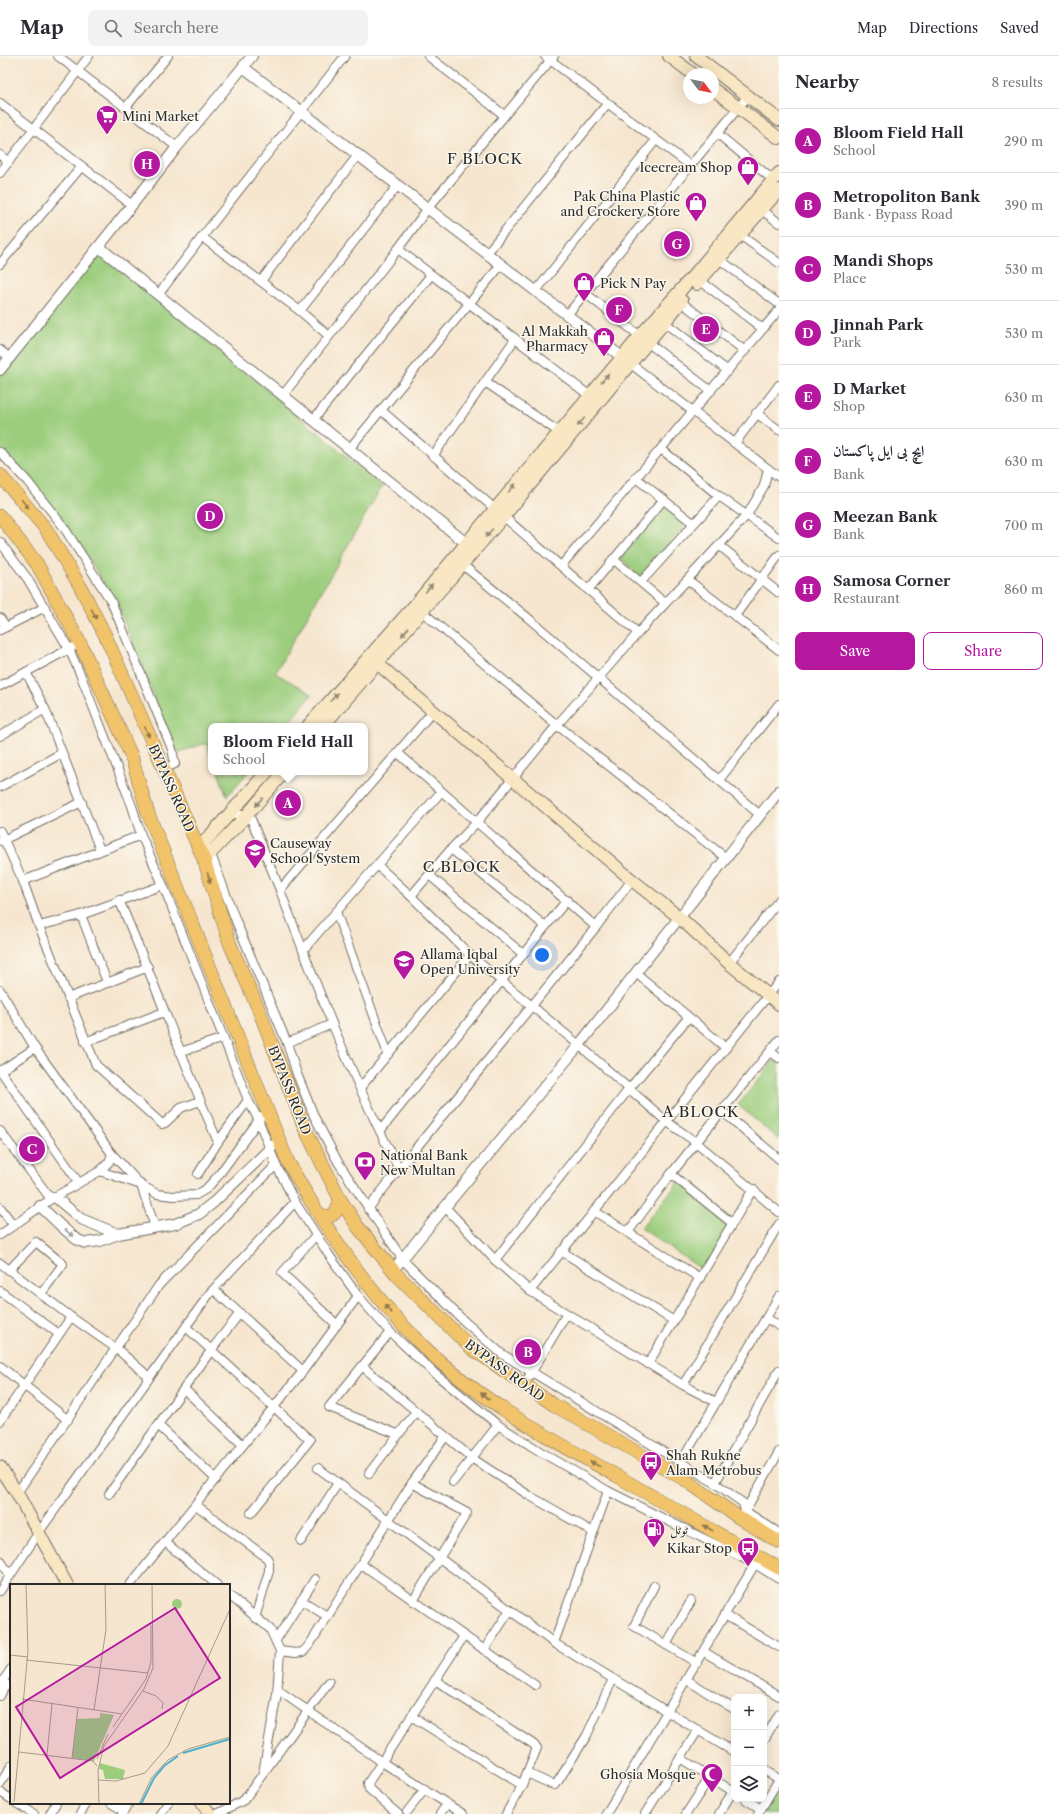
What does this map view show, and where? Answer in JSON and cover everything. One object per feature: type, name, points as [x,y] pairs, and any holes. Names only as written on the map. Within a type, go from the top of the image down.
[{"type":"main road","points":[[669,56],[685,68]]},
{"type":"main road","points":[[696,56],[779,120]]},
{"type":"main road","points":[[719,94],[779,138]]},
{"type":"main road","points":[[643,339],[664,322],[681,302],[697,278],[719,259],[762,210],[777,181]]},
{"type":"main road","points":[[325,723],[374,660],[500,512],[643,339],[697,278],[777,181]]},
{"type":"main road","points":[[458,561],[466,543],[500,512],[559,432],[590,396],[626,360]]},
{"type":"main road","name":"BYPASS ROAD","points":[[0,474],[46,529],[80,586],[106,637],[164,768],[205,851],[230,944],[258,1008],[305,1129],[340,1199],[354,1220],[393,1270],[471,1348],[573,1417],[684,1479],[738,1518],[778,1533]]},
{"type":"main road","points":[[0,516],[37,564],[75,646],[131,755],[165,880],[263,1115],[279,1140],[288,1162],[331,1234],[377,1297],[414,1337],[455,1374],[499,1406],[551,1439],[779,1568]]},
{"type":"main road","points":[[374,660],[632,880],[679,917],[729,963],[779,1004]]},
{"type":"main road","points":[[311,723],[374,660]]},
{"type":"main road","points":[[205,851],[231,813],[264,775]]},
{"type":"main road","points":[[205,851],[246,816],[281,775]]},
{"type":"main road","points":[[318,1213],[327,1217],[333,1216],[337,1212],[340,1199]]},
{"type":"main road","points":[[331,1234],[332,1225],[336,1220],[343,1218],[354,1220]]},
{"type":"main road","points":[[0,1468],[17,1493],[67,1584]]},
{"type":"street","points":[[58,56],[177,147]]},
{"type":"street","points":[[0,173],[89,56]]},
{"type":"street","points":[[126,107],[168,56]]},
{"type":"street","points":[[0,370],[177,147],[252,56]]},
{"type":"street","points":[[158,295],[345,56]]},
{"type":"street","points":[[428,56],[504,115]]},
{"type":"street","points":[[283,395],[398,249],[428,208],[550,58],[606,104],[691,166]]},
{"type":"street","points":[[244,67],[779,477]]},
{"type":"street","points":[[567,315],[748,96]]},
{"type":"street","points":[[0,103],[132,205]]},
{"type":"street","points":[[487,254],[606,104]]},
{"type":"street","points":[[718,134],[777,181]]},
{"type":"street","points":[[536,291],[655,141]]},
{"type":"street","points":[[0,155],[9,162]]},
{"type":"street","points":[[261,281],[358,155]]},
{"type":"street","points":[[0,264],[82,166]]},
{"type":"street","points":[[300,311],[398,185]]},
{"type":"street","points":[[762,210],[779,224]]},
{"type":"street","points":[[740,234],[779,263]]},
{"type":"street","points":[[202,237],[300,311],[329,336]]},
{"type":"street","points":[[99,247],[466,543]]},
{"type":"street","points":[[398,249],[590,396]]},
{"type":"street","points":[[719,259],[779,304]]},
{"type":"street","points":[[349,449],[382,411],[501,265]]},
{"type":"street","points":[[313,420],[431,274]]},
{"type":"street","points":[[697,278],[763,329]]},
{"type":"street","points":[[585,293],[711,391]]},
{"type":"street","points":[[681,302],[745,350]]},
{"type":"street","points":[[561,566],[779,310]]},
{"type":"street","points":[[664,322],[728,371]]},
{"type":"street","points":[[433,456],[515,339]]},
{"type":"street","points":[[0,350],[10,358]]},
{"type":"street","points":[[486,382],[559,432]]},
{"type":"street","points":[[735,442],[779,385]]},
{"type":"street","points":[[382,411],[638,633]]},
{"type":"street","points":[[756,413],[779,430]]},
{"type":"street","points":[[661,449],[719,496],[779,538]]},
{"type":"street","points":[[0,452],[27,481],[63,526],[111,601],[172,749],[175,764],[164,768]]},
{"type":"street","points":[[411,896],[451,849],[477,822],[557,725],[638,633],[720,546],[747,515],[764,486],[768,469]]},
{"type":"street","points":[[636,478],[664,499],[693,524]]},
{"type":"street","points":[[641,582],[719,496]]},
{"type":"street","points":[[588,590],[613,558],[664,499]]},
{"type":"street","points":[[0,542],[27,578],[45,608],[75,646],[141,835],[165,880],[248,1100],[263,1115],[269,1149],[295,1202],[358,1296],[390,1332],[434,1373],[498,1425],[608,1491],[755,1564],[779,1578]]},
{"type":"street","points":[[720,546],[779,593]]},
{"type":"street","points":[[735,616],[779,555]]},
{"type":"street","points":[[613,558],[665,603]]},
{"type":"street","points":[[458,561],[527,617],[598,679],[760,815]]},
{"type":"street","points":[[688,580],[779,650]]},
{"type":"street","points":[[0,618],[3,628],[45,608]]},
{"type":"street","points":[[418,609],[557,725],[726,858]]},
{"type":"street","points":[[0,686],[75,646]]},
{"type":"street","points":[[26,672],[45,709],[100,850]]},
{"type":"street","points":[[719,780],[779,704]]},
{"type":"street","points":[[0,736],[45,709]]},
{"type":"street","points":[[280,890],[398,754],[433,711]]},
{"type":"street","points":[[0,787],[62,754]]},
{"type":"street","points":[[398,754],[567,900],[596,927]]},
{"type":"street","points":[[393,1270],[446,1208],[579,1045],[779,791]]},
{"type":"street","points":[[303,950],[441,792]]},
{"type":"street","points":[[2,841],[82,802]]},
{"type":"street","points":[[231,813],[246,816],[251,819],[332,1024],[360,1088],[399,1169]]},
{"type":"street","points":[[0,831],[2,841],[23,881],[39,926],[85,1042],[96,1065],[162,1124],[166,1123],[181,1108],[200,1102]]},
{"type":"street","points":[[23,881],[141,835]]},
{"type":"street","points":[[451,849],[545,926]]},
{"type":"street","points":[[205,851],[236,921],[314,1116],[338,1162],[403,1260],[486,1341],[531,1373],[715,1483],[743,1503],[745,1511],[778,1533]]},
{"type":"street","points":[[377,865],[411,896],[470,955],[501,982],[579,1045],[666,1121],[697,1143],[753,1188],[779,1212]]},
{"type":"street","points":[[429,875],[523,954]]},
{"type":"street","points":[[39,926],[81,915],[165,880]]},
{"type":"street","points":[[368,1209],[596,927],[632,880]]},
{"type":"street","points":[[119,900],[148,967],[164,1012],[200,1102],[218,1142]]},
{"type":"street","points":[[380,1131],[567,900]]},
{"type":"street","points":[[729,963],[779,900]]},
{"type":"street","points":[[336,912],[388,1054]]},
{"type":"street","points":[[81,915],[107,982]]},
{"type":"street","points":[[360,1088],[470,955]]},
{"type":"street","points":[[68,998],[148,967]]},
{"type":"street","points":[[636,973],[688,1018],[726,1048]]},
{"type":"street","points":[[530,1291],[779,982]]},
{"type":"street","points":[[0,990],[35,1048],[112,1154],[141,1185],[155,1227]]},
{"type":"street","points":[[85,1042],[164,1012]]},
{"type":"street","points":[[495,1260],[629,1089],[688,1018]]},
{"type":"street","points":[[286,1043],[332,1024]]},
{"type":"street","points":[[180,1052],[224,1038]]},
{"type":"street","points":[[628,1232],[671,1174],[771,1052],[779,1040]]},
{"type":"street","points":[[35,1048],[0,1070],[79,1184]]},
{"type":"street","points":[[771,1052],[779,1058]]},
{"type":"street","points":[[198,1174],[218,1142],[248,1100]]},
{"type":"street","points":[[722,1112],[779,1159]]},
{"type":"street","points":[[100,1171],[141,1185],[157,1194],[173,1196],[196,1195],[206,1189],[218,1176],[263,1115]]},
{"type":"street","points":[[0,1131],[53,1198],[81,1219],[118,1234]]},
{"type":"street","points":[[40,1206],[80,1242],[92,1242],[118,1234],[175,1224],[200,1214],[279,1140]]},
{"type":"street","points":[[0,1235],[40,1206],[100,1171],[109,1162],[112,1154]]},
{"type":"street","points":[[17,1493],[159,1286],[276,1165]]},
{"type":"street","points":[[671,1174],[732,1223]]},
{"type":"street","points":[[648,1364],[753,1188]]},
{"type":"street","points":[[0,1591],[39,1532],[149,1377],[214,1290],[295,1202]]},
{"type":"street","points":[[0,1207],[14,1226]]},
{"type":"street","points":[[446,1208],[495,1260],[530,1291],[566,1315],[683,1385],[716,1402]]},
{"type":"street","points":[[594,1211],[700,1278]]},
{"type":"street","points":[[683,1385],[779,1224]]},
{"type":"street","points":[[316,1235],[282,1273],[337,1325]]},
{"type":"street","points":[[9,1270],[36,1242],[64,1264],[40,1294]]},
{"type":"street","points":[[561,1251],[674,1321]]},
{"type":"street","points":[[0,1263],[71,1317],[117,1349],[149,1377]]},
{"type":"street","points":[[214,1290],[303,1371]]},
{"type":"street","points":[[0,1291],[59,1334]]},
{"type":"street","points":[[131,1584],[303,1371],[358,1296]]},
{"type":"street","points":[[681,1462],[779,1296]]},
{"type":"street","points":[[109,1494],[212,1349],[240,1313]]},
{"type":"street","points":[[524,1385],[566,1315]]},
{"type":"street","points":[[0,1421],[71,1317]]},
{"type":"street","points":[[766,1318],[779,1326]]},
{"type":"street","points":[[186,1327],[212,1349],[310,1440],[251,1513]]},
{"type":"street","points":[[390,1332],[329,1407],[397,1434]]},
{"type":"street","points":[[0,1366],[68,1420]]},
{"type":"street","points":[[362,1366],[473,1459],[530,1496],[593,1532]]},
{"type":"street","points":[[715,1483],[779,1370]]},
{"type":"street","points":[[184,1389],[243,1445]]},
{"type":"street","points":[[369,1473],[397,1434],[416,1412]]},
{"type":"street","points":[[158,1425],[216,1479]]},
{"type":"street","points":[[453,1482],[473,1459],[498,1425]]},
{"type":"street","points":[[280,1651],[295,1653],[303,1652],[361,1564],[412,1482],[445,1437]]},
{"type":"street","points":[[745,1511],[779,1452]]},
{"type":"street","points":[[318,1468],[554,1642],[731,1750]]},
{"type":"street","points":[[412,1482],[467,1514],[413,1601]]},
{"type":"street","points":[[301,1541],[338,1483]]},
{"type":"street","points":[[554,1642],[608,1491]]},
{"type":"street","points":[[196,1505],[267,1558],[270,1570],[255,1618]]},
{"type":"street","points":[[165,1542],[216,1584]]},
{"type":"street","points":[[0,1560],[10,1575]]},
{"type":"street","points":[[361,1564],[535,1685]]},
{"type":"street","points":[[606,1814],[704,1652],[755,1564]]},
{"type":"street","points":[[276,1640],[315,1579]]},
{"type":"street","points":[[654,1586],[634,1626],[697,1663]]},
{"type":"street","points":[[230,1596],[270,1629],[280,1651],[278,1690],[263,1773]]},
{"type":"street","points":[[301,1600],[327,1616]]},
{"type":"street","points":[[666,1645],[691,1602]]},
{"type":"street","points":[[484,1650],[510,1610]]},
{"type":"street","points":[[725,1615],[779,1647]]},
{"type":"street","points":[[398,1814],[367,1786],[464,1636]]},
{"type":"street","points":[[704,1652],[779,1696]]},
{"type":"street","points":[[0,1696],[10,1672]]},
{"type":"street","points":[[527,1773],[551,1784],[555,1785],[557,1783],[587,1735],[613,1679]]},
{"type":"street","points":[[435,1680],[537,1748],[522,1785],[506,1814]]},
{"type":"street","points":[[687,1680],[731,1707]]},
{"type":"street","points":[[218,1814],[244,1800],[329,1682]]},
{"type":"street","points":[[278,1690],[382,1762],[464,1814]]},
{"type":"street","points":[[767,1728],[779,1714]]},
{"type":"street","points":[[411,1716],[522,1785]]},
{"type":"street","points":[[645,1814],[698,1730]]},
{"type":"street","points":[[680,1758],[731,1791]]},
{"type":"street","points":[[0,1784],[10,1768]]},
{"type":"street","points":[[748,1802],[760,1812],[779,1779],[767,1772]]},
{"type":"street","points":[[686,1814],[710,1777]]},
{"type":"street","points":[[407,1812],[425,1789]]},
{"type":"street","points":[[0,1792],[10,1799]]},
{"type":"street","points":[[719,1814],[731,1795]]},
{"type":"street","points":[[18,1804],[34,1814]]},
{"type":"street","points":[[50,1814],[55,1804]]},
{"type":"street","points":[[80,1814],[86,1804]]},
{"type":"street","points":[[113,1804],[123,1813],[128,1804]]},
{"type":"street","points":[[160,1814],[167,1804]]},
{"type":"street","points":[[440,1814],[447,1804]]},
{"type":"green space","points":[[100,251],[382,486],[275,673],[312,694],[288,723],[208,723],[208,748],[206,743],[176,753],[118,606],[81,546],[27,481],[26,476],[0,447],[0,374]]},
{"type":"green space","points":[[664,506],[686,524],[640,577],[620,558]]},
{"type":"green space","points":[[219,775],[245,775],[227,796]]},
{"type":"green space","points":[[776,1058],[779,1060],[779,1140],[738,1105]]},
{"type":"green space","points":[[681,1179],[734,1221],[704,1271],[641,1228]]},
{"type":"green space","points":[[779,1787],[779,1814],[763,1814]]},
{"type":"place","name":"Mini Market","points":[[107,136]]},
{"type":"place","name":"Samosa Corner","points":[[147,164]]},
{"type":"place","name":"Icecream Shop","points":[[748,186]]},
{"type":"place","name":"Pak China Plastic and Crockery Store","points":[[696,222]]},
{"type":"place","name":"Meezan Bank","points":[[677,244]]},
{"type":"place","name":"Pick N Pay","points":[[584,302]]},
{"type":"place","name":"ایچ بی ایل پاکستان","points":[[619,310]]},
{"type":"place","name":"D Market","points":[[706,329]]},
{"type":"place","name":"Al Makkah Pharmacy","points":[[604,358]]},
{"type":"place","name":"Jinnah Park","points":[[210,516]]},
{"type":"place","name":"Bloom Field Hall","points":[[288,803]]},
{"type":"place","name":"Causeway School System","points":[[255,870]]},
{"type":"place","name":"Allama Iqbal Open University","points":[[404,980]]},
{"type":"place","name":"Mandi Shops","points":[[32,1149]]},
{"type":"place","name":"National Bank New Multan","points":[[365,1182]]},
{"type":"place","name":"Metropoliton Bank","points":[[528,1352]]},
{"type":"place","name":"Shah Rukne Alam Metrobus","points":[[651,1482]]},
{"type":"place","name":"ٹوٹل","points":[[654,1548]]},
{"type":"place","name":"Kikar Stop","points":[[748,1568]]},
{"type":"place","name":"Ghosia Mosque","points":[[712,1794]]},
{"type":"district","name":"F BLOCK","points":[[485,159]]},
{"type":"district","name":"C BLOCK","points":[[462,867]]},
{"type":"district","name":"A BLOCK","points":[[701,1112]]}]
